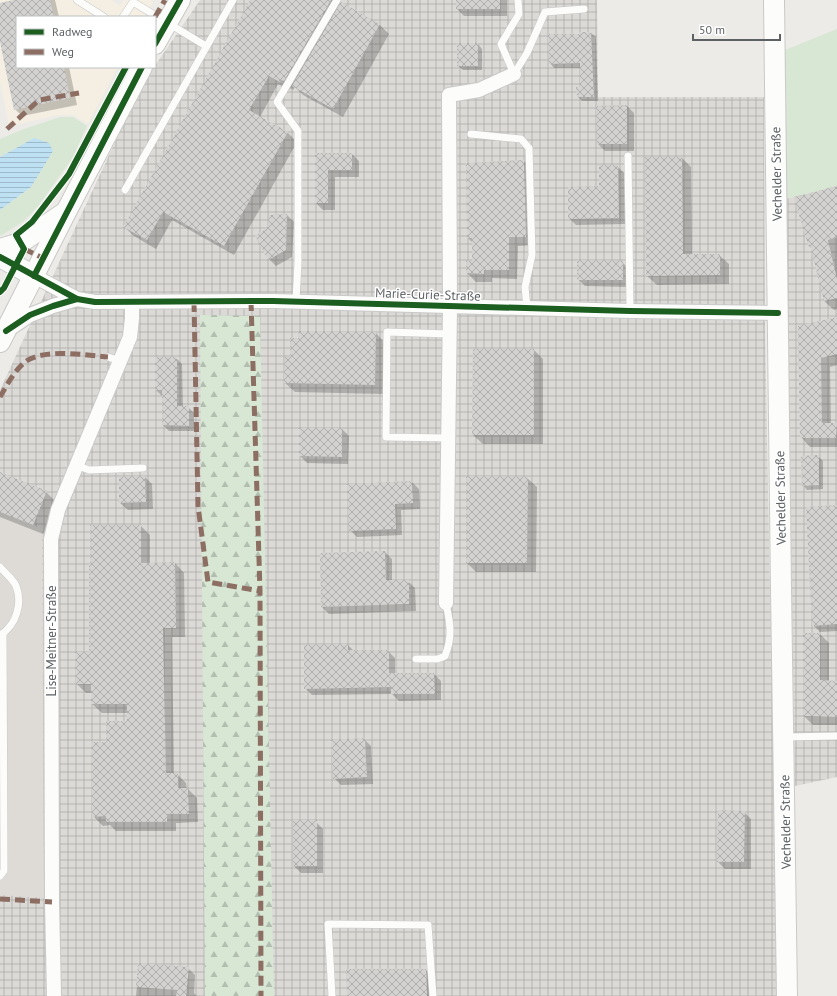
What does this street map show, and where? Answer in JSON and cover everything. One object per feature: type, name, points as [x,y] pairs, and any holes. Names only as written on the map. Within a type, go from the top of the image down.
[{"type":"main road","points":[[156,42],[180,0]]},
{"type":"main road","name":"Vechelder Straße","points":[[774,0],[787,996]]},
{"type":"main road","points":[[3,336],[141,68]]},
{"type":"main road","points":[[0,249],[20,243],[66,212]]},
{"type":"main road","points":[[0,257],[34,276]]},
{"type":"street","name":"Marie-Curie-Straße","points":[[446,603],[450,306],[449,95],[479,90],[514,74]]},
{"type":"street","name":"Marie-Curie-Straße","points":[[34,276],[77,299],[95,302],[296,301],[630,311],[778,313]]},
{"type":"street","name":"Marie-Curie-Straße","points":[[3,336],[30,315],[77,299]]},
{"type":"street","name":"Lise-Meitner-Straße","points":[[54,996],[52,902],[51,539],[58,510],[76,465],[114,359],[130,337],[132,302]]},
{"type":"lane","points":[[78,0],[102,16]]},
{"type":"lane","points":[[125,190],[233,0]]},
{"type":"lane","points":[[296,301],[298,262],[298,131],[277,102],[337,0]]},
{"type":"lane","points":[[514,74],[501,44],[519,14],[518,0]]},
{"type":"lane","points":[[124,16],[133,2],[206,46]]},
{"type":"lane","points":[[514,74],[527,53],[545,12],[584,9]]},
{"type":"lane","points":[[471,134],[522,138],[529,148],[532,255],[525,286],[527,308]]},
{"type":"lane","points":[[628,156],[630,311]]},
{"type":"lane","points":[[448,438],[386,437],[387,332],[449,334]]},
{"type":"lane","points":[[76,465],[89,470],[143,468]]},
{"type":"lane","points":[[0,567],[16,585],[19,598],[18,612],[12,624],[2,634],[4,871],[0,876]]},
{"type":"lane","points":[[416,659],[438,659],[445,656],[450,640],[451,625],[446,603]]},
{"type":"lane","points":[[784,737],[837,736]]},
{"type":"lane","points":[[332,996],[328,924],[428,925],[433,996]]},
{"type":"shaded area","points":[[0,0],[111,0],[120,6],[123,0],[150,0],[153,2],[146,16],[16,16],[16,68],[117,68],[88,124],[73,115],[59,115],[9,126],[0,81]]},
{"type":"shaded area","points":[[200,0],[597,0],[598,97],[764,97],[765,328],[770,593],[787,996],[0,996],[0,390],[141,86],[153,68],[156,68],[156,64]]},
{"type":"shaded area","points":[[837,185],[837,777],[795,786],[785,199]]},
{"type":"shaded area","points":[[0,512],[42,529],[44,898],[0,895]]},
{"type":"green space","points":[[837,29],[837,186],[785,199],[775,54]]},
{"type":"green space","points":[[60,117],[73,117],[87,126],[73,157],[39,205],[24,221],[0,235],[0,210],[31,187],[34,138],[0,157],[0,139]]},
{"type":"green space","points":[[200,315],[260,316],[274,996],[205,996]]},
{"type":"water","points":[[34,138],[49,143],[53,151],[31,187],[0,210],[0,157]]},
{"type":"building","points":[[13,0],[50,0],[54,16],[16,16],[16,68],[64,68],[70,98],[14,110],[0,42],[0,3]]},
{"type":"building","points":[[250,0],[331,0],[284,81],[281,80],[280,82],[269,76],[249,110],[288,132],[224,246],[163,212],[147,240],[123,227]]},
{"type":"building","points":[[456,0],[500,0],[500,9],[456,9]]},
{"type":"building","points":[[341,2],[380,24],[333,109],[292,86]]},
{"type":"building","points":[[579,32],[591,32],[594,97],[577,97],[576,87],[580,87],[580,63],[549,64],[548,34],[579,34]]},
{"type":"building","points":[[457,43],[478,43],[478,66],[457,66]]},
{"type":"building","points":[[627,105],[627,144],[597,144],[596,106]]},
{"type":"building","points":[[315,153],[352,153],[352,170],[328,170],[328,203],[315,203]]},
{"type":"building","points":[[645,157],[682,157],[683,254],[720,254],[720,275],[646,276]]},
{"type":"building","points":[[524,160],[526,237],[509,237],[509,270],[484,270],[484,274],[466,273],[466,261],[472,261],[472,238],[467,238],[466,163]]},
{"type":"building","points":[[599,165],[618,165],[619,218],[568,219],[568,187],[599,186]]},
{"type":"building","points":[[837,186],[837,237],[828,240],[837,279],[837,298],[824,301],[810,245],[808,245],[794,198]]},
{"type":"building","points":[[287,214],[286,250],[268,260],[255,236],[268,227],[269,215]]},
{"type":"building","points":[[577,260],[623,261],[623,280],[577,280]]},
{"type":"building","points":[[837,317],[837,354],[821,358],[822,423],[837,423],[836,438],[800,438],[798,326]]},
{"type":"building","points":[[299,331],[376,332],[375,385],[284,383],[285,357],[290,357],[290,338],[298,338]]},
{"type":"building","points":[[473,349],[534,349],[534,435],[472,435]]},
{"type":"building","points":[[155,357],[177,357],[177,406],[189,406],[189,426],[162,425],[162,390],[155,390]]},
{"type":"building","points":[[299,428],[342,428],[342,457],[299,456]]},
{"type":"building","points":[[819,455],[819,485],[802,486],[801,456]]},
{"type":"building","points":[[0,472],[47,491],[33,525],[0,512]]},
{"type":"building","points":[[145,476],[146,502],[119,503],[119,477]]},
{"type":"building","points":[[466,476],[528,477],[527,563],[466,563]]},
{"type":"building","points":[[412,481],[413,503],[395,504],[396,529],[349,531],[347,484]]},
{"type":"building","points":[[837,505],[837,624],[812,626],[806,507]]},
{"type":"building","points":[[90,525],[141,525],[141,563],[175,562],[176,628],[163,628],[166,773],[178,773],[178,788],[188,788],[189,814],[167,814],[167,822],[106,822],[106,816],[92,817],[91,742],[106,742],[106,721],[127,721],[127,704],[91,704],[91,684],[76,684],[75,652],[89,652]]},
{"type":"building","points":[[385,551],[386,580],[409,580],[409,604],[321,607],[320,553]]},
{"type":"building","points":[[803,633],[820,633],[820,680],[837,681],[837,717],[803,716]]},
{"type":"building","points":[[348,644],[348,650],[389,650],[389,673],[434,673],[435,694],[391,694],[391,687],[304,689],[304,645]]},
{"type":"building","points":[[365,738],[367,777],[333,779],[331,740]]},
{"type":"building","points":[[718,810],[745,811],[744,862],[717,862]]},
{"type":"building","points":[[293,820],[317,820],[317,866],[293,866]]},
{"type":"building","points":[[138,963],[189,967],[186,996],[176,996],[177,990],[136,987]]},
{"type":"building","points":[[346,969],[426,969],[427,996],[347,996]]},
{"type":"marked path","points":[[156,16],[165,0]]},
{"type":"marked path","points":[[7,129],[39,100],[79,93]]},
{"type":"marked path","points":[[24,249],[43,258]]},
{"type":"marked path","points":[[251,301],[260,591],[261,996]]},
{"type":"marked path","points":[[194,302],[198,506],[208,582],[260,591]]},
{"type":"marked path","points":[[0,397],[17,370],[25,362],[33,358],[53,354],[76,354],[108,357]]},
{"type":"marked path","points":[[0,899],[52,902]]},
{"type":"cycle path","points":[[156,42],[180,0]]},
{"type":"cycle path","points":[[0,292],[4,288],[24,249],[16,235],[32,222],[69,174],[125,68]]},
{"type":"cycle path","points":[[34,276],[141,68]]},
{"type":"cycle path","points":[[0,257],[77,299],[95,302],[273,301],[630,311],[778,313]]},
{"type":"cycle path","points":[[6,331],[30,315],[77,299]]}]
